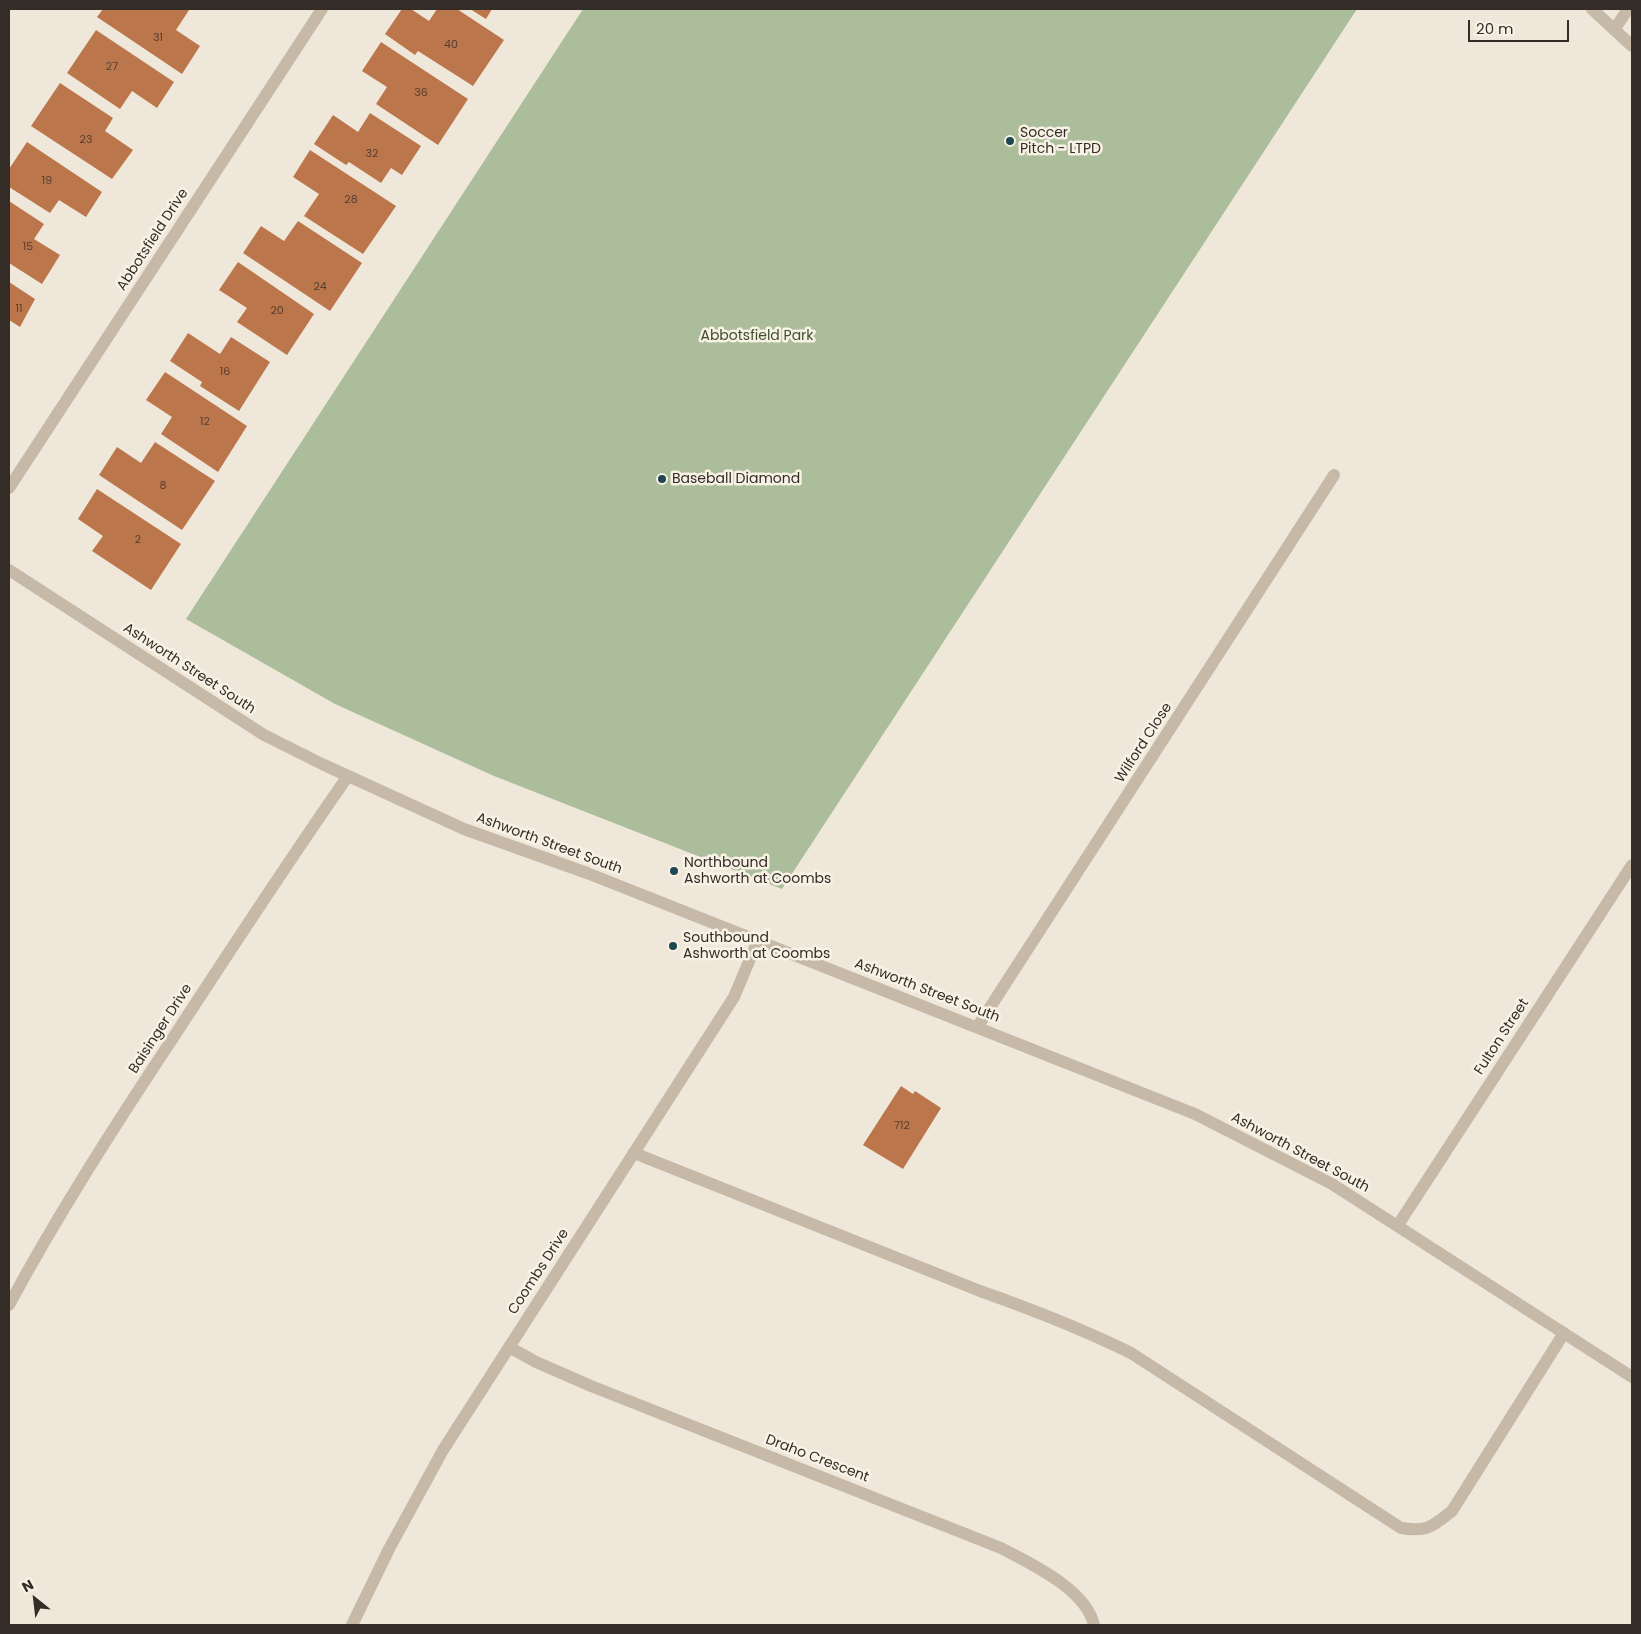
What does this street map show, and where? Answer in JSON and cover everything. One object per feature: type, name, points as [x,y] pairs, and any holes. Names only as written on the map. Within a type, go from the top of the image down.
[{"type":"street","name":"Abbotsfield Drive","points":[[9,488],[322,9]]},
{"type":"street","points":[[1592,9],[1632,46]]},
{"type":"street","points":[[1614,30],[1628,9]]},
{"type":"street","name":"Wilford Close","points":[[978,1026],[1334,475]]},
{"type":"street","name":"Ashworth Street South","points":[[9,570],[264,735],[348,776],[464,829],[587,873],[978,1026],[1195,1114],[1332,1184],[1632,1377]]},
{"type":"street","name":"Baisinger Drive","points":[[9,1305],[43,1242],[98,1152],[259,906],[348,776]]},
{"type":"street","name":"Fulton Street","points":[[1398,1225],[1632,865]]},
{"type":"street","name":"Coombs Drive","points":[[352,1625],[416,1496],[443,1450],[734,998],[758,940]]},
{"type":"street","points":[[634,1153],[980,1291],[1027,1307],[1131,1353],[1401,1528],[1420,1531],[1433,1526],[1452,1511],[1564,1333]]},
{"type":"street","name":"Draho Crescent","points":[[510,1347],[536,1362],[591,1386],[1001,1548],[1069,1589],[1082,1602],[1094,1625]]},
{"type":"green space","name":"Abbotsfield Park","points":[[583,9],[1357,9],[782,889],[494,776],[335,704],[186,619]]},
{"type":"building","points":[[103,9],[189,10],[176,30],[200,46],[182,74],[97,17]]},
{"type":"building","points":[[402,9],[411,9],[429,21],[437,9],[457,9],[504,40],[473,86],[418,51],[415,55],[385,34]]},
{"type":"building","points":[[470,9],[492,9],[486,19]]},
{"type":"building","points":[[96,30],[174,82],[157,108],[132,91],[120,109],[67,73]]},
{"type":"building","points":[[381,42],[468,99],[438,145],[376,104],[387,87],[362,71]]},
{"type":"building","points":[[60,83],[113,118],[105,131],[133,150],[112,179],[31,126]]},
{"type":"building","points":[[370,113],[421,146],[402,175],[391,168],[381,183],[349,162],[346,165],[314,144],[333,115],[358,132]]},
{"type":"building","points":[[27,142],[102,192],[86,217],[59,200],[50,213],[9,187],[9,169]]},
{"type":"building","points":[[310,150],[396,206],[363,254],[304,216],[319,194],[293,177]]},
{"type":"building","points":[[9,201],[44,224],[34,239],[60,255],[42,284],[9,263]]},
{"type":"building","points":[[298,221],[362,263],[330,311],[243,253],[261,226],[284,241]]},
{"type":"building","points":[[238,262],[314,314],[287,355],[237,322],[247,308],[219,290]]},
{"type":"building","points":[[9,282],[35,299],[20,327],[9,320]]},
{"type":"building","points":[[188,333],[220,354],[231,337],[270,362],[239,411],[200,386],[202,382],[170,361]]},
{"type":"building","points":[[165,372],[247,426],[218,472],[161,434],[172,417],[146,400]]},
{"type":"building","points":[[155,442],[215,481],[182,530],[99,475],[117,447],[141,463]]},
{"type":"building","points":[[97,489],[181,544],[151,590],[92,551],[103,536],[78,519]]},
{"type":"building","points":[[901,1086],[913,1094],[915,1091],[941,1108],[903,1169],[863,1145]]},
{"type":"place","name":"Soccer Pitch - LTPD","points":[[1010,141]]},
{"type":"place","name":"Baseball Diamond","points":[[662,479]]},
{"type":"place","name":"Northbound Ashworth at Coombs","points":[[674,871]]},
{"type":"place","name":"Southbound Ashworth at Coombs","points":[[673,946]]}]
